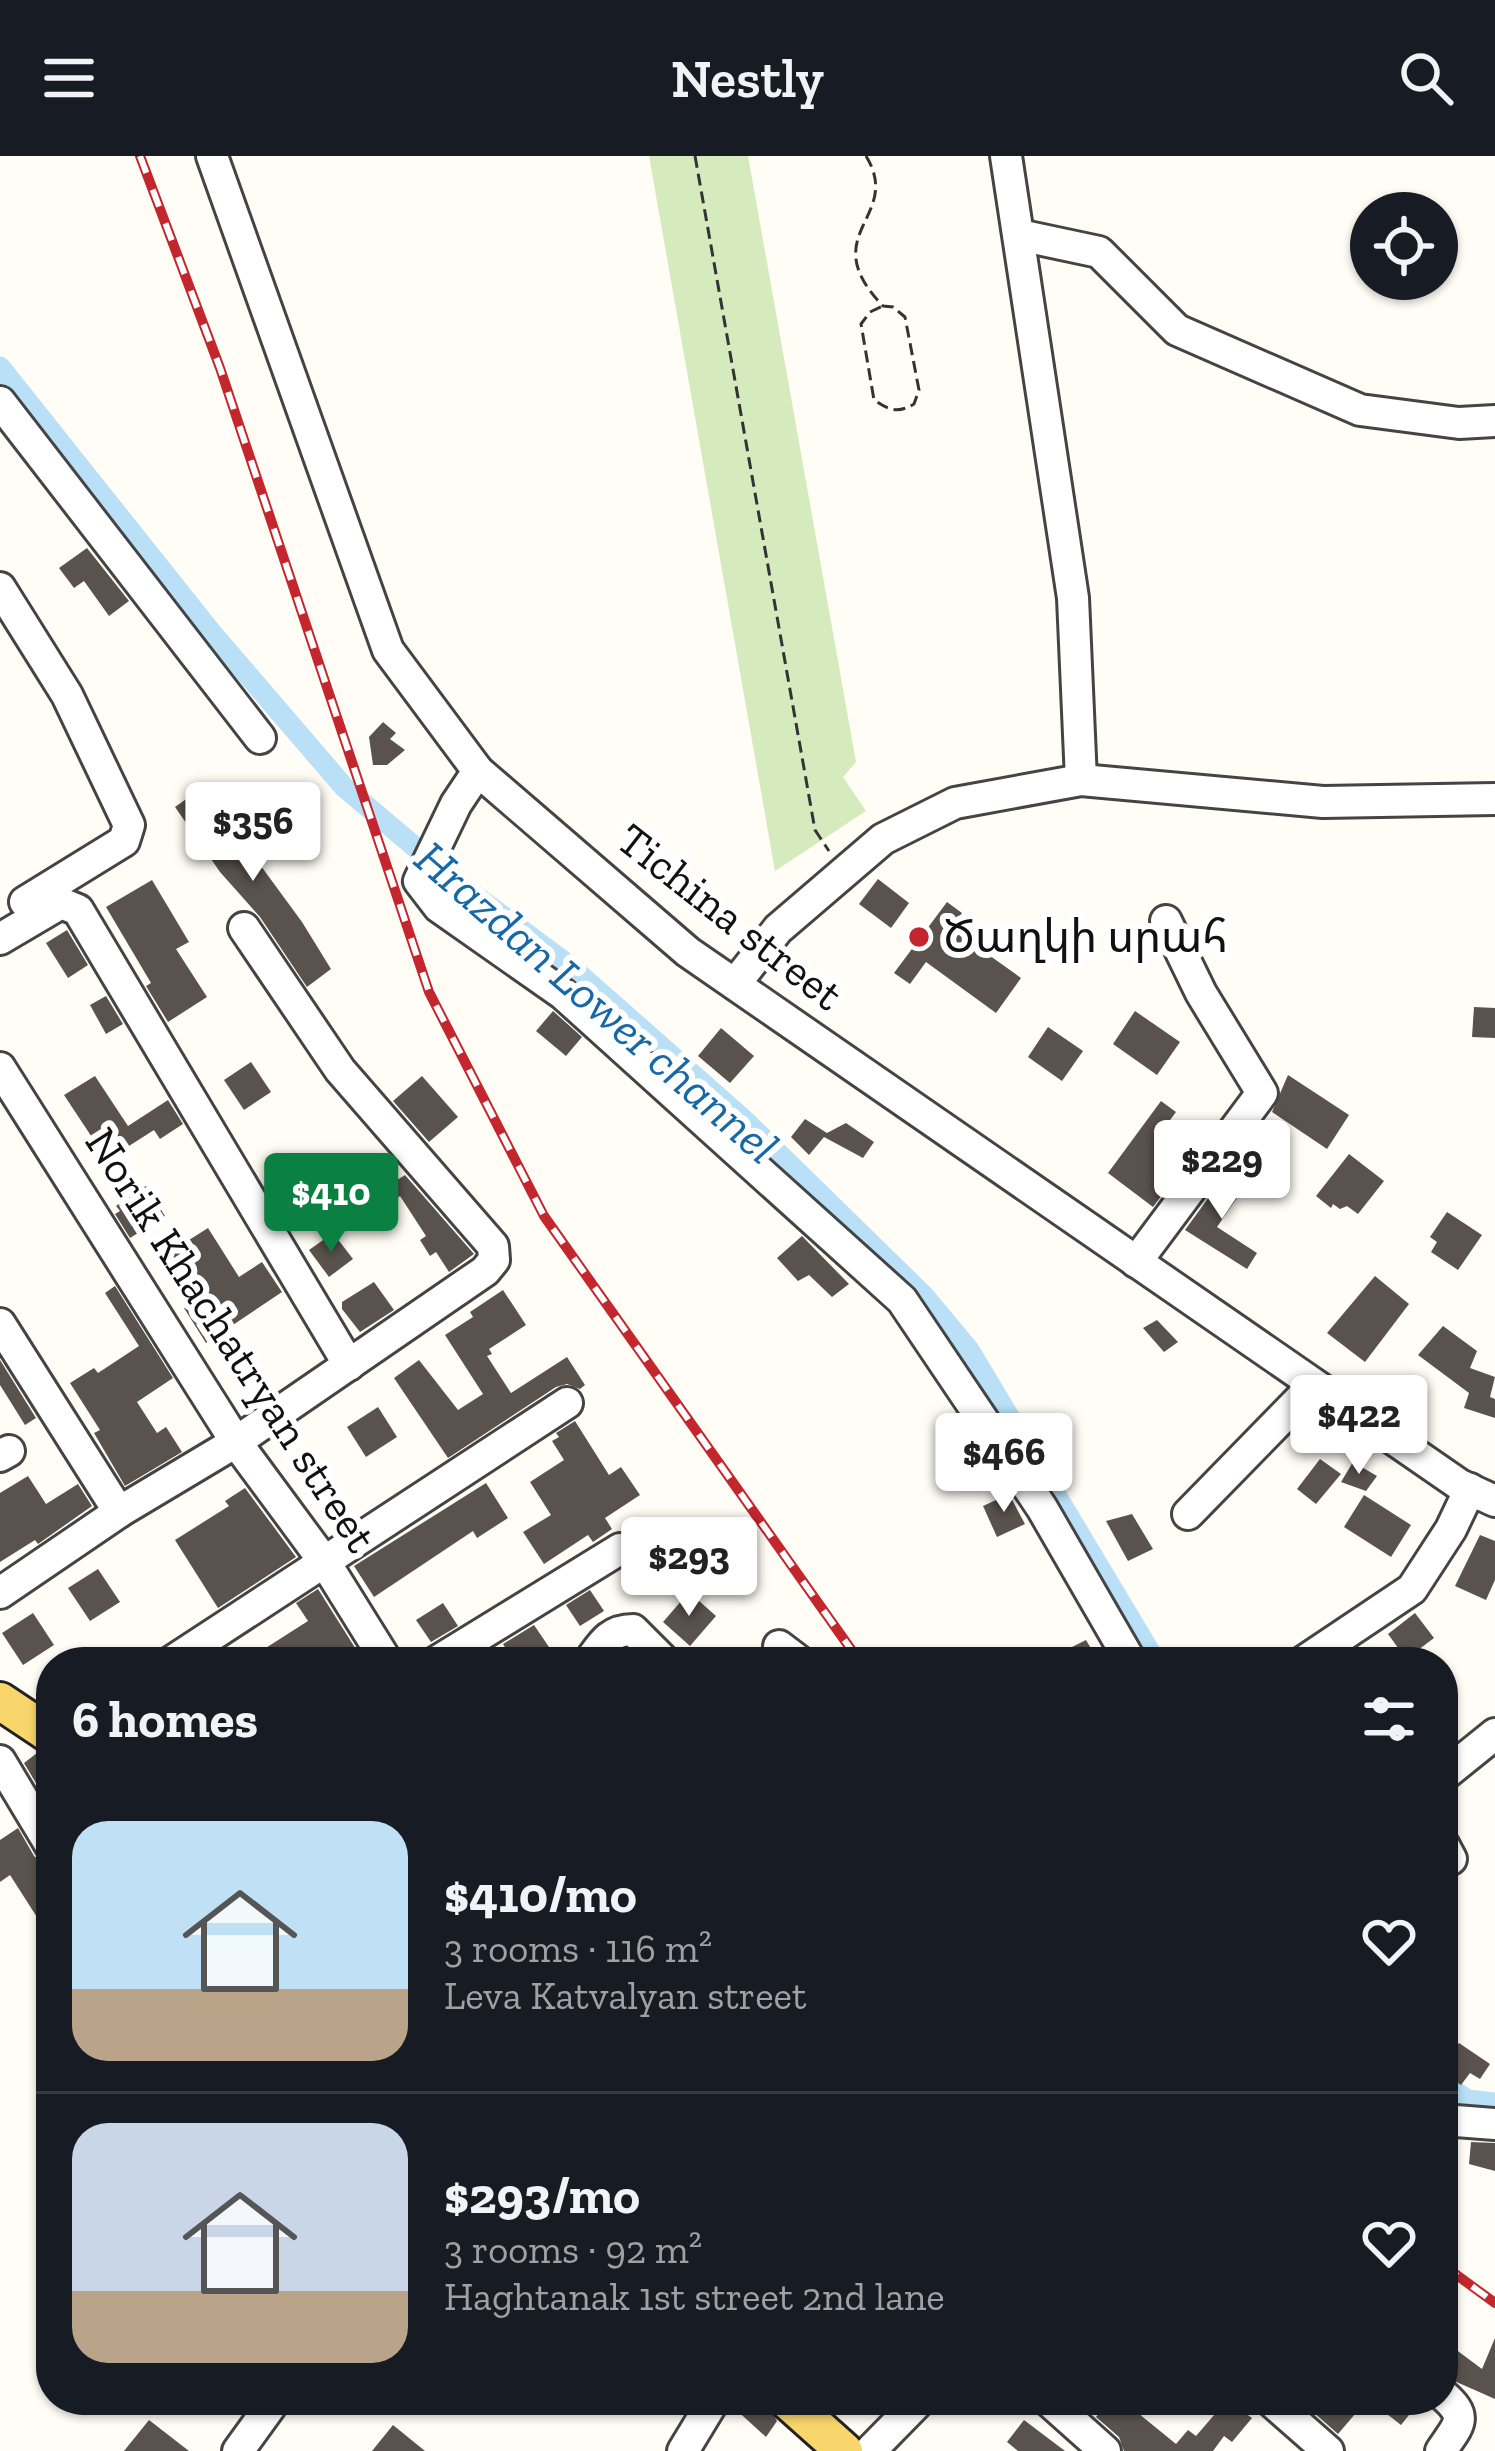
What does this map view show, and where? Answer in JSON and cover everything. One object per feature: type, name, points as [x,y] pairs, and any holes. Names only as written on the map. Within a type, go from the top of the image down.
[{"type":"main road","points":[[0,1702],[36,1725]]},
{"type":"main road","points":[[804,2415],[844,2451]]},
{"type":"street","name":"Tichina street","points":[[212,156],[388,650],[478,772],[688,952],[1482,1495]]},
{"type":"street","points":[[1006,156],[1073,598],[1082,780]]},
{"type":"street","points":[[1019,235],[1099,252],[1177,330],[1360,410],[1459,423],[1495,421]]},
{"type":"street","points":[[0,402],[260,737]]},
{"type":"street","points":[[0,588],[67,695],[129,825],[124,841],[0,918]]},
{"type":"street","points":[[478,772],[456,804],[419,881],[440,907],[563,994],[902,1300],[1030,1490],[1122,1647]]},
{"type":"street","points":[[735,984],[778,929],[883,839],[955,803],[1082,780],[1323,802],[1495,799]]},
{"type":"street","points":[[0,939],[62,903],[77,910],[349,1365]]},
{"type":"street","points":[[1136,1262],[1262,1093],[1201,993],[1166,921]]},
{"type":"street","points":[[0,1593],[119,1512],[236,1442],[485,1271],[494,1260],[493,1246],[340,1070],[244,928]]},
{"type":"street","name":"Norik Khachatryan street","points":[[0,1068],[236,1442],[326,1564],[378,1647]]},
{"type":"street","points":[[0,1324],[119,1512]]},
{"type":"street","points":[[1188,1514],[1314,1384]]},
{"type":"street","points":[[195,1647],[567,1403]]},
{"type":"street","points":[[1325,1647],[1412,1589],[1451,1529],[1482,1495]]},
{"type":"street","points":[[460,1647],[620,1549]]},
{"type":"street","points":[[602,1647],[617,1630],[633,1630],[650,1647]]},
{"type":"street","points":[[1458,1764],[1495,1734]]},
{"type":"street","points":[[0,1761],[36,1821]]},
{"type":"street","points":[[1458,2121],[1495,2124]]},
{"type":"street","points":[[1441,2451],[1460,2416],[1458,2408]]},
{"type":"street","points":[[238,2451],[264,2415]]},
{"type":"street","points":[[683,2451],[702,2415]]},
{"type":"street","points":[[870,2451],[905,2415]]},
{"type":"street","points":[[1065,2415],[1105,2451]]},
{"type":"street","points":[[1287,2415],[1328,2451]]},
{"type":"path","points":[[695,156],[814,830],[844,872]]},
{"type":"path","points":[[866,156],[875,185],[874,209],[856,236],[855,260],[862,284],[883,306],[905,317],[919,390],[914,404],[902,411],[888,410],[874,400],[861,324],[883,306]]},
{"type":"green space","points":[[649,156],[748,156],[856,762],[843,777],[866,811],[775,871]]},
{"type":"building","points":[[87,548],[129,601],[109,616],[84,581],[74,588],[59,568]]},
{"type":"building","points":[[383,722],[396,733],[390,739],[405,750],[387,765],[373,765],[369,737]]},
{"type":"building","points":[[203,787],[331,969],[307,987],[175,807]]},
{"type":"building","points":[[878,879],[909,903],[891,928],[859,904]]},
{"type":"building","points":[[152,880],[189,942],[176,949],[207,997],[168,1022],[106,907]]},
{"type":"building","points":[[947,902],[962,913],[951,928],[1021,978],[996,1013],[926,962],[910,984],[894,973]]},
{"type":"building","points":[[67,930],[88,965],[68,978],[46,943]]},
{"type":"building","points":[[106,996],[123,1024],[106,1034],[90,1005]]},
{"type":"building","points":[[1474,1007],[1495,1008],[1495,1038],[1472,1037]]},
{"type":"building","points":[[553,1011],[582,1037],[566,1056],[536,1031]]},
{"type":"building","points":[[1135,1011],[1180,1042],[1157,1075],[1113,1044]]},
{"type":"building","points":[[1048,1027],[1083,1051],[1062,1081],[1028,1057]]},
{"type":"building","points":[[721,1028],[754,1056],[730,1083],[698,1056]]},
{"type":"building","points":[[251,1062],[271,1092],[244,1110],[224,1080]]},
{"type":"building","points":[[1288,1075],[1349,1115],[1327,1149],[1272,1112]]},
{"type":"building","points":[[95,1076],[128,1126],[168,1100],[183,1124],[160,1139],[154,1130],[107,1160],[64,1095]]},
{"type":"building","points":[[422,1076],[458,1117],[429,1142],[393,1101]]},
{"type":"building","points":[[1161,1101],[1176,1112],[1159,1135],[1191,1156],[1153,1207],[1108,1173]]},
{"type":"building","points":[[805,1119],[827,1133],[846,1123],[874,1142],[863,1158],[824,1137],[809,1155],[791,1137]]},
{"type":"building","points":[[1349,1154],[1384,1181],[1358,1214],[1347,1206],[1340,1209],[1333,1204],[1331,1208],[1316,1196]]},
{"type":"building","points":[[309,1163],[330,1192],[303,1212],[282,1184]]},
{"type":"building","points":[[1228,1171],[1247,1183],[1217,1227],[1257,1253],[1247,1269],[1185,1230]]},
{"type":"building","points":[[405,1175],[474,1254],[449,1272],[436,1252],[430,1256],[420,1240],[426,1236],[400,1196],[382,1208],[374,1195]]},
{"type":"building","points":[[146,1186],[165,1216],[130,1238],[115,1214],[120,1211],[116,1206]]},
{"type":"building","points":[[1447,1212],[1482,1235],[1458,1270],[1431,1252],[1437,1242],[1430,1237]]},
{"type":"building","points":[[208,1228],[239,1277],[262,1262],[282,1292],[206,1343],[184,1308],[200,1298],[170,1252]]},
{"type":"building","points":[[333,1233],[353,1259],[329,1277],[309,1250]]},
{"type":"building","points":[[802,1236],[849,1284],[832,1297],[809,1275],[798,1281],[777,1258]]},
{"type":"building","points":[[1375,1276],[1409,1304],[1365,1362],[1327,1333]]},
{"type":"building","points":[[374,1282],[394,1310],[360,1332],[342,1309],[342,1302]]},
{"type":"building","points":[[115,1286],[173,1378],[137,1402],[157,1433],[166,1427],[182,1452],[125,1486],[94,1433],[100,1430],[70,1383],[94,1368],[98,1373],[139,1346],[105,1293]]},
{"type":"building","points":[[503,1290],[526,1325],[489,1349],[492,1354],[487,1356],[511,1393],[567,1357],[585,1385],[580,1389],[567,1384],[556,1387],[448,1458],[394,1378],[419,1360],[458,1410],[483,1394],[445,1335]]},
{"type":"building","points":[[1157,1320],[1178,1342],[1164,1352],[1143,1328]]},
{"type":"building","points":[[1443,1326],[1477,1351],[1470,1368],[1495,1377],[1490,1397],[1495,1399],[1495,1418],[1464,1408],[1469,1393],[1418,1355]]},
{"type":"building","points":[[0,1360],[36,1418],[25,1425],[0,1385]]},
{"type":"building","points":[[378,1407],[397,1437],[366,1457],[347,1427]]},
{"type":"building","points":[[575,1421],[609,1475],[621,1467],[640,1495],[605,1518],[612,1529],[593,1542],[588,1535],[544,1564],[523,1532],[551,1515],[530,1482],[564,1460],[552,1441]]},
{"type":"building","points":[[1320,1459],[1341,1474],[1316,1504],[1297,1489]]},
{"type":"building","points":[[1353,1462],[1377,1476],[1366,1491],[1341,1482]]},
{"type":"building","points":[[28,1476],[46,1504],[78,1484],[92,1506],[38,1544],[35,1540],[0,1562],[0,1493]]},
{"type":"building","points":[[486,1483],[508,1518],[477,1538],[473,1531],[374,1597],[354,1566]]},
{"type":"building","points":[[245,1488],[296,1557],[218,1608],[175,1540],[229,1506],[225,1501]]},
{"type":"building","points":[[1009,1494],[1025,1524],[997,1537],[983,1506]]},
{"type":"building","points":[[1364,1495],[1411,1525],[1391,1557],[1344,1527]]},
{"type":"building","points":[[1132,1514],[1153,1549],[1128,1561],[1106,1521]]},
{"type":"building","points":[[1480,1535],[1495,1541],[1495,1580],[1486,1600],[1455,1586]]},
{"type":"building","points":[[98,1569],[120,1602],[90,1621],[68,1588]]},
{"type":"building","points":[[318,1589],[355,1647],[267,1647],[308,1621],[296,1603]]},
{"type":"building","points":[[590,1590],[604,1611],[580,1626],[566,1605]]},
{"type":"building","points":[[689,1592],[716,1616],[690,1646],[663,1622]]},
{"type":"building","points":[[443,1603],[458,1626],[431,1642],[416,1620]]},
{"type":"building","points":[[33,1613],[54,1645],[36,1647],[36,1657],[23,1665],[2,1633]]},
{"type":"building","points":[[1415,1613],[1434,1638],[1422,1647],[1397,1647],[1388,1634]]},
{"type":"building","points":[[534,1625],[549,1647],[505,1647]]},
{"type":"building","points":[[36,1754],[36,1783],[24,1763]]},
{"type":"building","points":[[18,1828],[36,1858],[36,1916],[10,1875],[0,1882],[0,1840]]},
{"type":"building","points":[[1458,2044],[1490,2064],[1480,2079],[1470,2073],[1458,2083]]},
{"type":"building","points":[[1471,2142],[1495,2143],[1495,2171],[1469,2164]]},
{"type":"building","points":[[1495,2338],[1495,2399],[1458,2383],[1458,2351],[1482,2369]]},
{"type":"building","points":[[742,2415],[774,2415],[777,2421],[766,2437]]},
{"type":"building","points":[[1140,2415],[1176,2444],[1188,2430],[1196,2436],[1214,2415],[1252,2418],[1232,2442],[1224,2436],[1213,2451],[1124,2451],[1119,2437],[1096,2417]]},
{"type":"building","points":[[1317,2415],[1354,2415],[1338,2434]]},
{"type":"building","points":[[1388,2415],[1409,2415],[1401,2425]]},
{"type":"building","points":[[149,2420],[189,2451],[124,2451]]},
{"type":"building","points":[[1024,2420],[1065,2451],[1018,2451],[1007,2442]]},
{"type":"building","points":[[393,2425],[425,2451],[372,2451]]},
{"type":"waterway","name":"Hrazdan Lower channel","points":[[0,367],[211,632],[344,787],[454,880],[571,967],[742,1118],[924,1296],[969,1350],[1147,1647]]},
{"type":"waterway","name":"Hrazdan Lower channel","points":[[1458,2094],[1468,2100],[1495,2103]]},
{"type":"railway","points":[[140,156],[220,368],[429,992],[544,1216],[849,1647]]},
{"type":"railway","points":[[1458,2276],[1495,2303]]},
{"type":"place","name":"Ծաղկի սրահ","points":[[919,937]]}]
